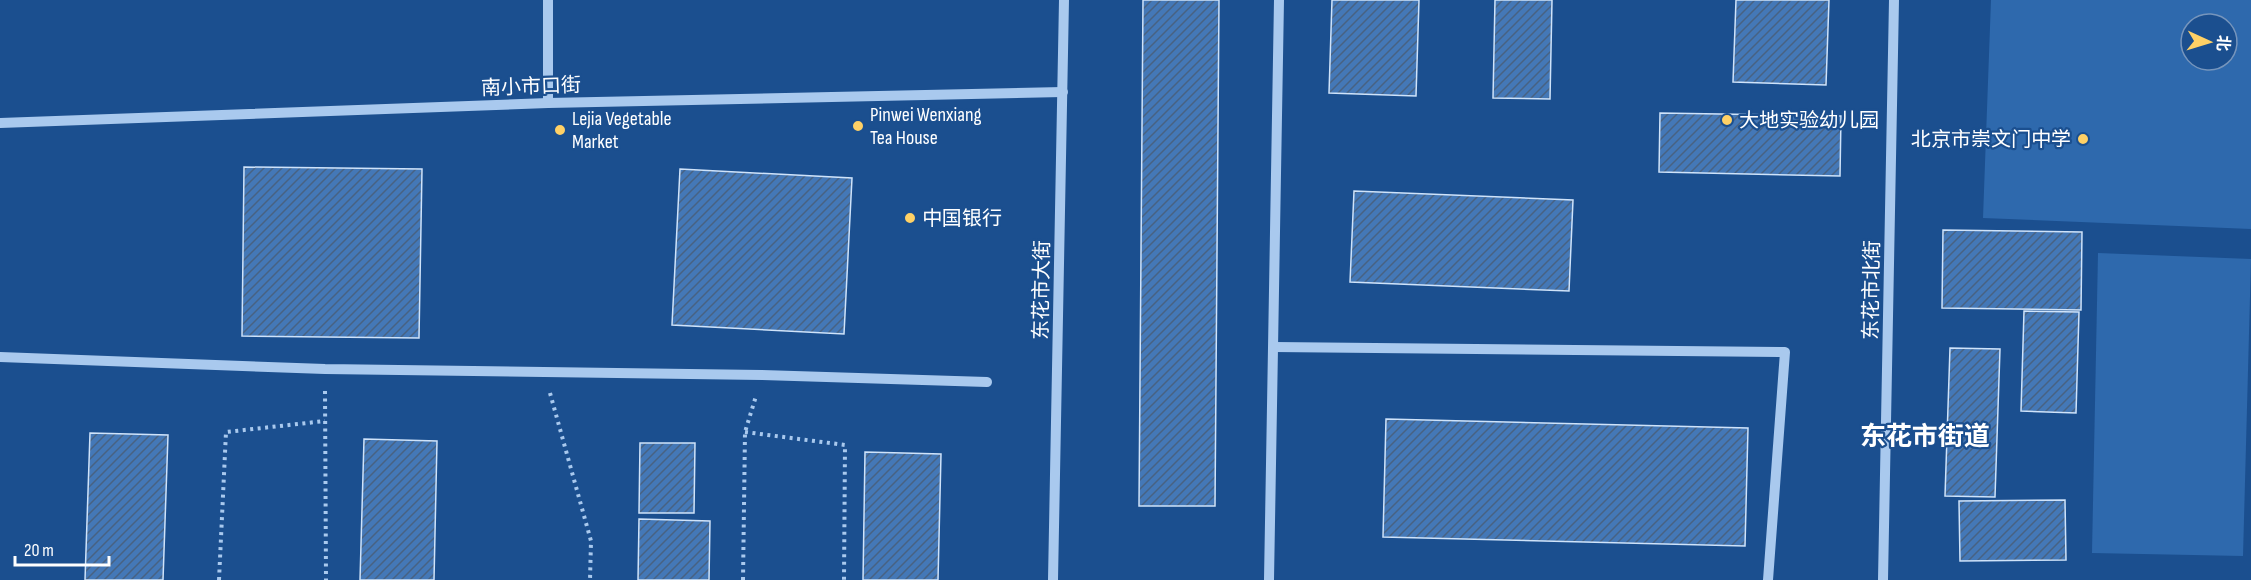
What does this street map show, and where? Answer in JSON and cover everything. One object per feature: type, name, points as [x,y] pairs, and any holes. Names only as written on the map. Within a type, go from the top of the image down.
[{"type":"street","points":[[548,0],[548,103]]},
{"type":"street","name":"东花市大街","points":[[1053,580],[1064,0]]},
{"type":"street","points":[[1269,580],[1279,0]]},
{"type":"street","name":"东花市北街","points":[[1883,580],[1894,0]]},
{"type":"street","name":"南小市口街","points":[[0,123],[548,103],[1063,92]]},
{"type":"street","points":[[1274,347],[1785,352],[1768,580]]},
{"type":"street","points":[[0,357],[325,369],[762,375],[987,382]]},
{"type":"path","points":[[325,369],[326,580]]},
{"type":"path","points":[[545,372],[591,541],[590,580]]},
{"type":"path","points":[[743,580],[745,432],[762,375]]},
{"type":"path","points":[[219,580],[226,432],[325,421]]},
{"type":"path","points":[[745,432],[845,445],[844,580]]},
{"type":"shaded area","name":"北京市崇文门中学","points":[[1991,0],[2251,0],[2251,229],[1983,218]]},
{"type":"shaded area","points":[[2098,253],[2251,259],[2243,556],[2092,553]]},
{"type":"building","points":[[1143,0],[1219,0],[1215,506],[1139,506]]},
{"type":"building","points":[[1332,0],[1419,0],[1416,96],[1329,93]]},
{"type":"building","points":[[1495,0],[1552,0],[1550,99],[1493,98]]},
{"type":"building","points":[[1736,0],[1829,0],[1826,85],[1733,82]]},
{"type":"building","points":[[1660,113],[1841,116],[1840,176],[1659,172]]},
{"type":"building","points":[[244,167],[422,169],[419,338],[242,336]]},
{"type":"building","points":[[680,169],[852,178],[844,334],[672,325]]},
{"type":"building","points":[[1354,191],[1573,200],[1569,291],[1350,282]]},
{"type":"building","points":[[1943,230],[2082,232],[2081,310],[1942,308]]},
{"type":"building","points":[[2024,311],[2079,312],[2076,413],[2021,411]]},
{"type":"building","points":[[1950,348],[2000,349],[1995,497],[1945,496]]},
{"type":"building","points":[[1386,419],[1748,428],[1745,546],[1383,537]]},
{"type":"building","points":[[90,433],[168,435],[163,580],[85,580]]},
{"type":"building","points":[[364,439],[437,441],[434,580],[360,580]]},
{"type":"building","points":[[640,443],[695,443],[694,513],[639,513]]},
{"type":"building","points":[[865,452],[941,454],[938,580],[863,580]]},
{"type":"building","points":[[2065,500],[2066,560],[1960,561],[1959,501]]},
{"type":"building","points":[[639,519],[710,521],[709,580],[638,580]]},
{"type":"place","name":"大地实验幼儿园","points":[[1727,120]]},
{"type":"place","name":"Pinwei Wenxiang Tea House","points":[[858,126]]},
{"type":"place","name":"Lejia Vegetable Market","points":[[560,130]]},
{"type":"place","name":"北京市崇文门中学","points":[[2083,139]]},
{"type":"place","name":"中国银行","points":[[910,218]]},
{"type":"district","name":"东花市街道","points":[[1925,436]]}]
